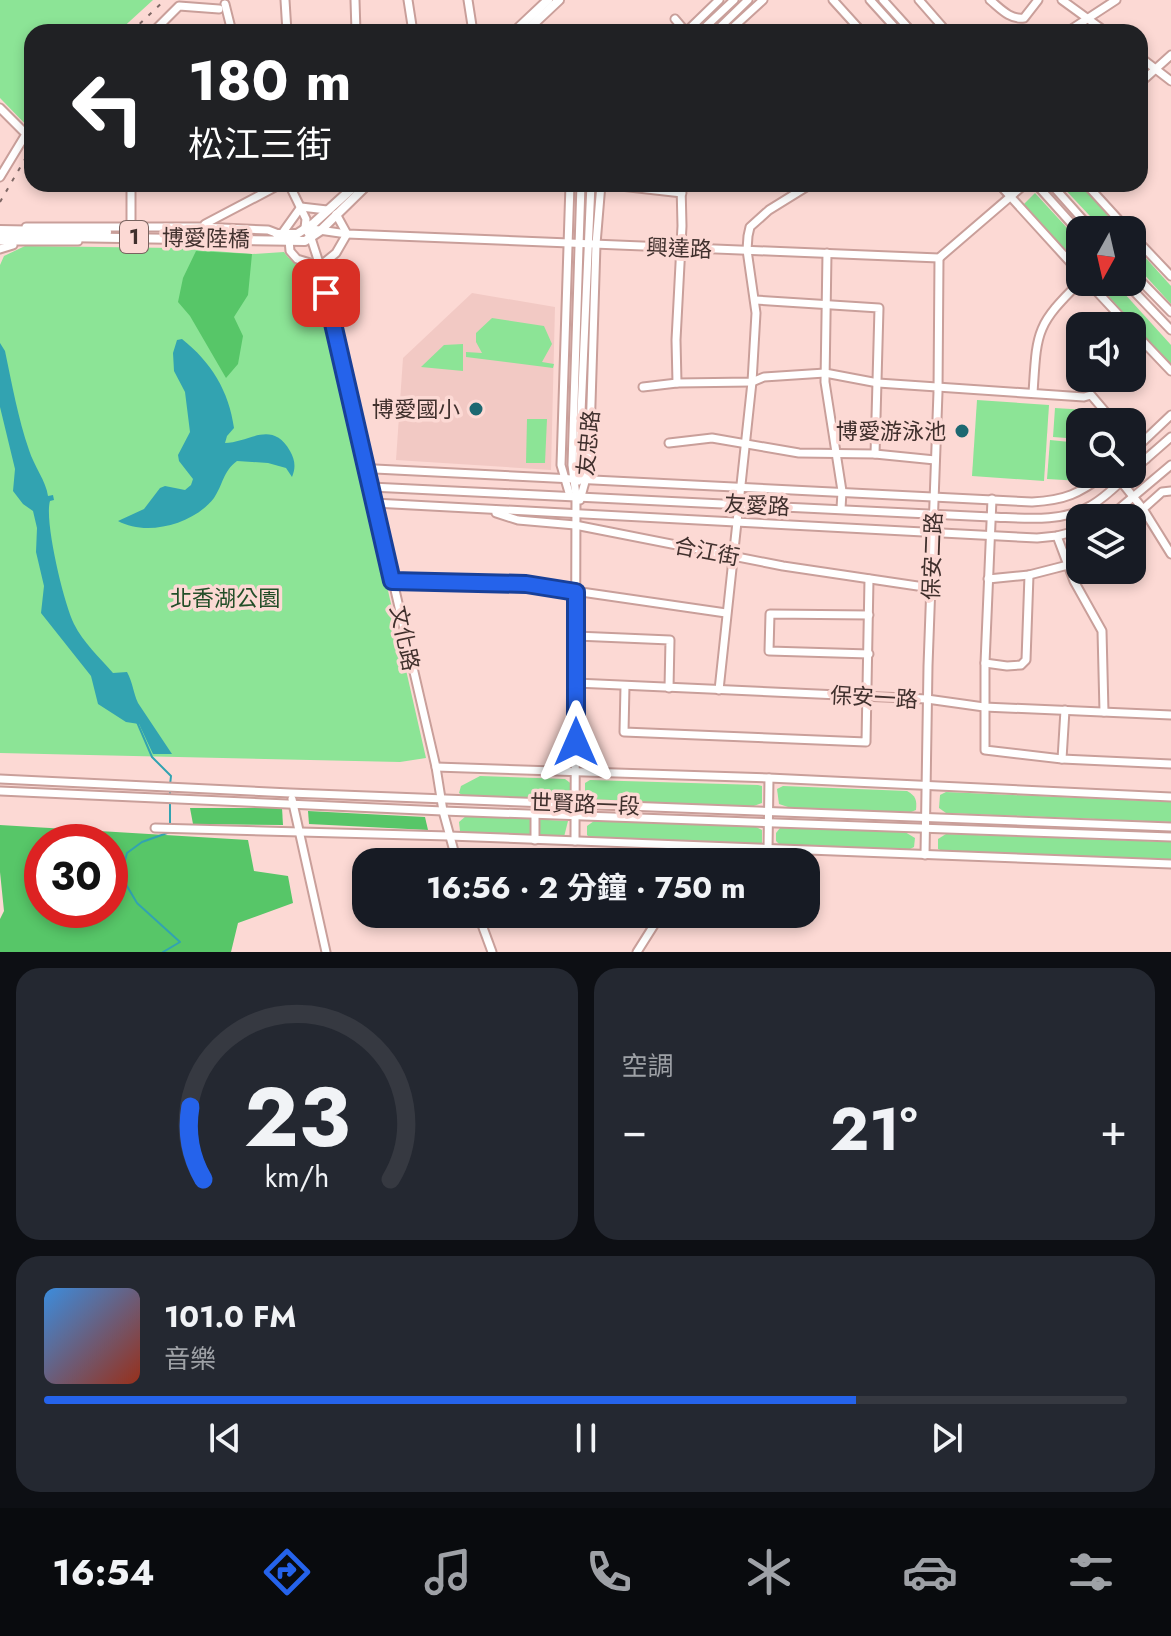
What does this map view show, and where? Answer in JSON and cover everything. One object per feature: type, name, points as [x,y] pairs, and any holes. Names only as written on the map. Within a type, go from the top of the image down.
[{"type":"main road","points":[[522,24],[548,0]]},
{"type":"main road","points":[[534,24],[559,0]]},
{"type":"main road","name":"1","points":[[284,238],[305,241],[311,238],[350,192]]},
{"type":"main road","name":"1","points":[[284,238],[297,234],[358,192]]},
{"type":"main road","name":"博愛陸橋","points":[[0,233],[284,238]]},
{"type":"street","points":[[285,0],[286,24]]},
{"type":"street","points":[[355,0],[356,24]]},
{"type":"street","points":[[408,0],[412,24]]},
{"type":"street","points":[[468,0],[472,24]]},
{"type":"street","points":[[709,24],[734,0]]},
{"type":"street","points":[[724,24],[748,0]]},
{"type":"street","points":[[740,24],[763,0]]},
{"type":"street","points":[[833,0],[855,24]]},
{"type":"street","points":[[870,0],[892,24]]},
{"type":"street","points":[[883,0],[905,24]]},
{"type":"street","points":[[919,0],[940,24]]},
{"type":"street","points":[[990,0],[1019,19],[1028,14],[1038,0]]},
{"type":"street","points":[[1062,0],[1096,24]]},
{"type":"street","points":[[1081,24],[1116,0]]},
{"type":"street","points":[[694,24],[716,2],[730,24]]},
{"type":"street","points":[[161,24],[179,6],[222,7],[229,24]]},
{"type":"street","points":[[675,19],[679,24]]},
{"type":"street","points":[[1148,76],[1171,55]]},
{"type":"street","points":[[1148,63],[1171,81]]},
{"type":"street","points":[[0,108],[24,132]]},
{"type":"street","points":[[0,177],[24,137]]},
{"type":"street","points":[[131,192],[131,222]]},
{"type":"street","points":[[205,224],[266,192]]},
{"type":"street","name":"文化路","points":[[293,192],[306,219],[305,228],[320,266],[453,848]]},
{"type":"street","name":"友忠路","points":[[570,192],[561,465],[563,478],[576,496]]},
{"type":"street","name":"友忠路","points":[[576,496],[580,479],[581,192]]},
{"type":"street","name":"友忠路","points":[[582,243],[590,192]]},
{"type":"street","name":"友忠路","points":[[580,479],[589,467],[596,244],[601,192]]},
{"type":"street","points":[[673,192],[682,193],[677,383]]},
{"type":"street","points":[[719,690],[752,382],[755,300],[747,250],[750,227],[769,210],[798,192]]},
{"type":"street","points":[[1006,192],[1066,258]]},
{"type":"street","points":[[939,258],[1016,192]]},
{"type":"street","points":[[1043,192],[1066,217]]},
{"type":"street","points":[[1058,192],[1080,216]]},
{"type":"street","points":[[1093,192],[1115,216]]},
{"type":"street","points":[[301,207],[332,212],[347,234],[336,253],[320,266],[297,259],[284,238],[301,207]]},
{"type":"street","name":"興達路","points":[[305,228],[347,234],[939,258]]},
{"type":"street","points":[[0,249],[13,245]]},
{"type":"street","points":[[1146,250],[1171,276]]},
{"type":"street","points":[[827,253],[825,373],[842,491],[841,509]]},
{"type":"street","name":"保安二路","points":[[925,855],[939,258]]},
{"type":"street","points":[[1146,286],[1171,312]]},
{"type":"street","points":[[1033,393],[1037,337],[1048,316],[1067,296]]},
{"type":"street","points":[[1101,296],[1115,312]]},
{"type":"street","points":[[1138,296],[1171,330]]},
{"type":"street","points":[[755,300],[879,308],[875,454]]},
{"type":"street","points":[[1146,345],[1171,371]]},
{"type":"street","points":[[643,387],[677,383],[752,382],[764,377],[825,373],[878,383],[1091,395],[1102,408]]},
{"type":"street","points":[[1146,437],[1171,415]]},
{"type":"street","name":"友愛路","points":[[1146,459],[1171,437]]},
{"type":"street","points":[[669,443],[712,438],[799,453],[875,454],[935,460]]},
{"type":"street","points":[[1123,504],[1171,465]]},
{"type":"street","name":"友愛路","points":[[367,471],[741,486],[1032,502],[1059,500],[1086,488]]},
{"type":"street","name":"友愛路","points":[[371,487],[991,517],[1060,516],[1089,507],[1112,488]]},
{"type":"street","points":[[1127,488],[1139,504]]},
{"type":"street","points":[[1146,506],[1162,492],[1171,491]]},
{"type":"street","points":[[575,841],[576,496]]},
{"type":"street","points":[[992,499],[985,663],[985,750],[1062,759],[1171,764]]},
{"type":"street","name":"友愛路","points":[[374,503],[990,535],[1066,534]]},
{"type":"street","name":"合江街","points":[[485,509],[518,520],[575,525],[783,566],[931,588]]},
{"type":"street","points":[[1146,514],[1171,554]]},
{"type":"street","points":[[1057,536],[1066,560]]},
{"type":"street","points":[[988,579],[1029,575],[1066,566]]},
{"type":"street","points":[[985,663],[1021,665],[1026,660],[1029,575]]},
{"type":"street","points":[[625,686],[624,732],[866,742],[869,579]]},
{"type":"street","points":[[392,581],[526,584],[726,613]]},
{"type":"street","points":[[1078,584],[1102,631],[1105,650],[1104,712]]},
{"type":"street","points":[[869,615],[770,614],[769,651],[869,654]]},
{"type":"street","points":[[576,636],[670,640],[669,688]]},
{"type":"street","name":"保安一路","points":[[576,683],[927,699],[984,707],[1171,715]]},
{"type":"street","points":[[1062,759],[1065,710]]},
{"type":"street","name":"世賢路一段","points":[[436,767],[769,778],[1171,797]]},
{"type":"street","points":[[768,848],[769,778]]},
{"type":"street","name":"世賢路一段","points":[[0,779],[1171,827]]},
{"type":"street","name":"世賢路一段","points":[[0,791],[443,811],[1171,837]]},
{"type":"street","points":[[290,793],[326,952]]},
{"type":"street","points":[[535,814],[535,840]]},
{"type":"street","name":"世賢路一段","points":[[155,828],[449,836],[704,848]]},
{"type":"street","name":"世賢路一段","points":[[820,852],[1171,864]]},
{"type":"street","points":[[483,928],[492,952]]},
{"type":"street","points":[[637,952],[652,928]]},
{"type":"shaded area","name":"博愛國小","points":[[472,293],[555,307],[551,470],[396,460],[403,358]]},
{"type":"green space","points":[[0,0],[153,0],[127,24],[24,24],[24,123],[0,98]]},
{"type":"green space","points":[[1067,192],[1087,192],[1109,216],[1090,216]]},
{"type":"green space","points":[[1035,193],[1066,227],[1066,251],[1023,205]]},
{"type":"green space","name":"北香湖公園","points":[[25,246],[175,248],[252,254],[284,252],[298,264],[315,269],[426,758],[400,762],[0,753],[0,265],[4,256]]},
{"type":"green space","points":[[196,251],[252,254],[248,295],[234,317],[243,336],[238,364],[226,378],[190,316],[178,302],[183,278]]},
{"type":"green space","points":[[1146,258],[1171,286],[1171,304],[1146,276]]},
{"type":"green space","points":[[1108,296],[1127,296],[1141,312],[1123,312]]},
{"type":"green space","points":[[1146,317],[1171,345],[1171,366],[1146,338]]},
{"type":"green space","points":[[492,318],[544,326],[552,344],[542,362],[554,364],[553,368],[466,357],[466,352],[482,353],[476,342],[476,333]]},
{"type":"green space","points":[[463,344],[463,371],[421,367],[444,345]]},
{"type":"green space","points":[[977,400],[1049,405],[1044,481],[972,476]]},
{"type":"green space","points":[[1055,408],[1066,409],[1066,438],[1053,437]]},
{"type":"green space","points":[[527,419],[547,419],[545,463],[526,463]]},
{"type":"green space","points":[[1050,440],[1066,442],[1066,480],[1047,479]]},
{"type":"green space","points":[[480,776],[565,779],[573,785],[573,796],[567,800],[459,793],[461,786]]},
{"type":"green space","points":[[590,780],[758,785],[762,786],[762,803],[751,807],[594,800],[585,794],[585,783]]},
{"type":"green space","points":[[783,786],[907,791],[915,799],[916,810],[791,808],[779,804],[777,789]]},
{"type":"green space","points":[[946,792],[1171,802],[1171,822],[946,813],[939,808],[940,795]]},
{"type":"green space","points":[[190,808],[282,808],[283,825],[193,824]]},
{"type":"green space","points":[[308,811],[425,817],[428,830],[309,824]]},
{"type":"green space","points":[[466,816],[568,821],[564,837],[466,833],[460,831],[459,822]]},
{"type":"green space","points":[[594,821],[756,827],[762,830],[762,843],[757,846],[591,839],[587,835],[587,826]]},
{"type":"green space","points":[[0,825],[24,826],[24,928],[128,928],[128,833],[248,840],[254,871],[288,876],[293,903],[238,923],[231,952],[0,952],[0,919],[4,911]]},
{"type":"green space","points":[[780,828],[905,832],[915,838],[914,847],[908,850],[782,847],[776,841]]},
{"type":"green space","points":[[946,834],[1171,842],[1171,861],[945,852],[938,849],[938,839]]},
{"type":"water","points":[[182,339],[202,357],[217,378],[228,402],[234,428],[225,443],[259,435],[275,436],[292,454],[292,477],[286,468],[268,463],[237,461],[226,474],[214,498],[195,515],[156,528],[130,526],[118,521],[144,509],[160,488],[185,490],[193,479],[178,455],[190,432],[185,392],[174,371],[173,353],[177,340]]},
{"type":"water","points":[[0,343],[5,351],[29,450],[48,496],[53,495],[49,511],[52,543],[60,582],[74,624],[113,673],[127,672],[138,703],[172,754],[153,754],[139,724],[126,722],[98,704],[91,676],[41,613],[44,586],[36,552],[37,528],[33,511],[13,491],[15,469],[0,407]]},
{"type":"waterway","points":[[137,722],[152,757],[171,776],[170,785]]},
{"type":"waterway","points":[[170,792],[170,825]]},
{"type":"waterway","points":[[163,952],[180,942],[137,903],[121,876],[127,853],[142,842],[170,832]]},
{"type":"railway","points":[[140,24],[165,0]]},
{"type":"railway","points":[[0,202],[24,161]]},
{"type":"place","name":"博愛國小","points":[[476,409]]},
{"type":"place","name":"博愛游泳池","points":[[962,431]]},
{"type":"route","points":[[326,293],[392,581],[526,584],[576,592],[576,742]]}]
